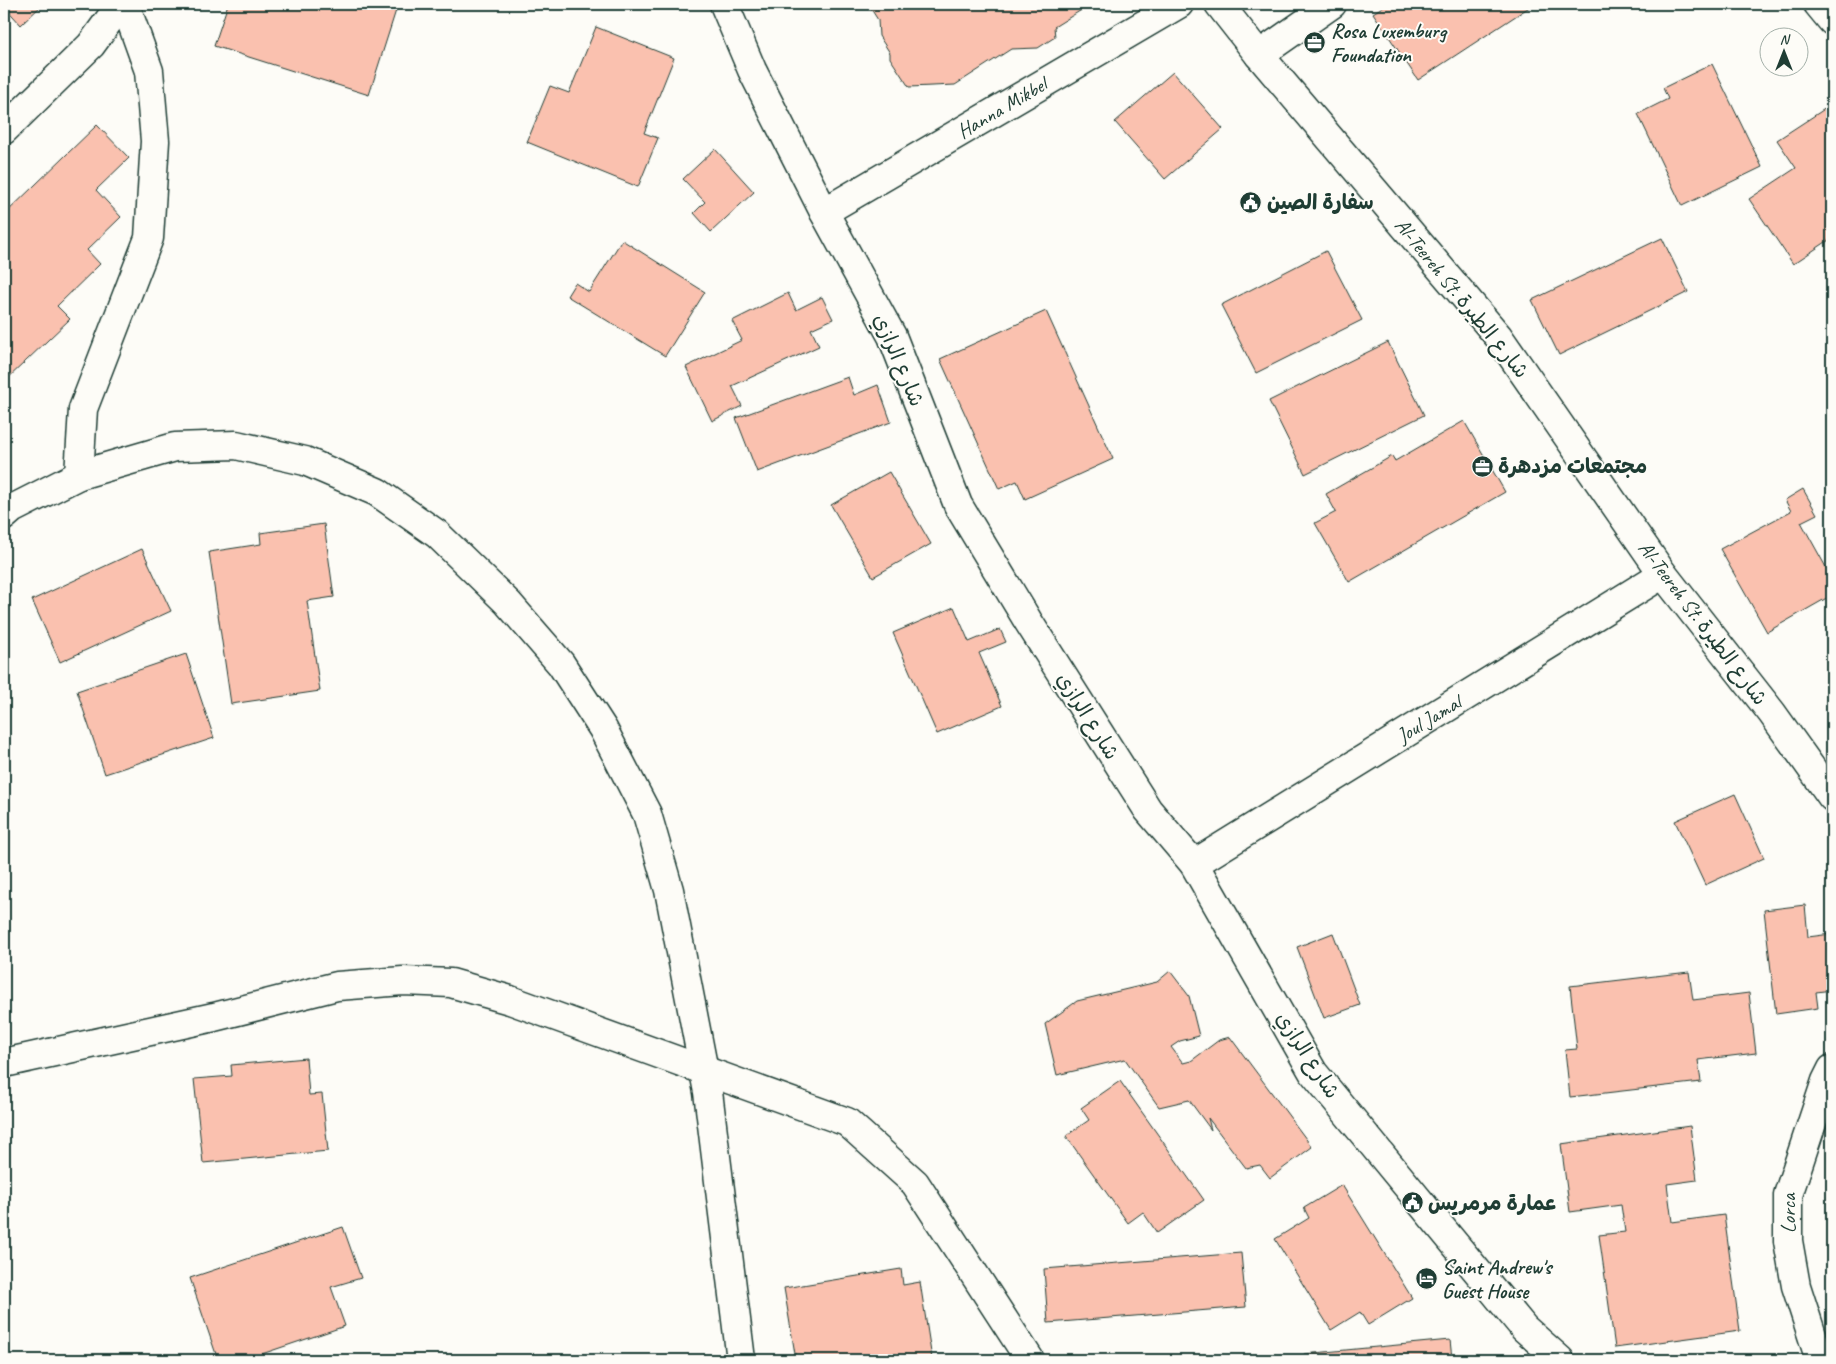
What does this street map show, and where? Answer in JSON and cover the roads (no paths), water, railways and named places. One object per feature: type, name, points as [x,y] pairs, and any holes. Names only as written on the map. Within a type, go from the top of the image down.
[{"type":"street","points":[[4,130],[91,45],[121,4]]},
{"type":"street","points":[[79,475],[83,409],[149,238],[155,141],[149,71],[125,4]]},
{"type":"street","name":"شارع الرازي","points":[[724,4],[752,70],[824,212],[892,336],[958,505],[1028,621],[1148,810],[1194,864],[1313,1072],[1524,1328],[1560,1360]]},
{"type":"street","name":"Hanna Mikbel","points":[[824,212],[1179,4]]},
{"type":"street","name":"Al-Teereh St. شارع الطيرة","points":[[1219,4],[1259,54],[1498,336],[1663,574],[1772,713],[1832,797]]},
{"type":"street","points":[[1259,54],[1332,4]]},
{"type":"street","points":[[1818,4],[1832,21]]},
{"type":"street","points":[[4,516],[12,509],[79,475],[175,447],[236,445],[306,461],[377,492],[437,534],[508,603],[561,664],[603,729],[647,814],[669,890],[708,1092],[741,1360]]},
{"type":"street","name":"Joul Jamal","points":[[1194,864],[1663,574]]},
{"type":"street","points":[[4,1063],[214,1017],[337,986],[403,980],[451,983],[510,1000],[847,1122],[915,1183],[1030,1360]]},
{"type":"street","name":"Lorca","points":[[1820,1360],[1796,1286],[1788,1241],[1788,1195],[1826,1081],[1832,1069]]},
{"type":"place","name":"Rosa Luxemburg Foundation","points":[[1315,43]]},
{"type":"place","name":"سفارة الصين","points":[[1251,202]]},
{"type":"place","name":"مجتمعات مزدهرة","points":[[1482,466]]},
{"type":"place","name":"عمارة مرمريس","points":[[1412,1203]]},
{"type":"place","name":"Saint Andrew's Guest House","points":[[1426,1279]]}]
